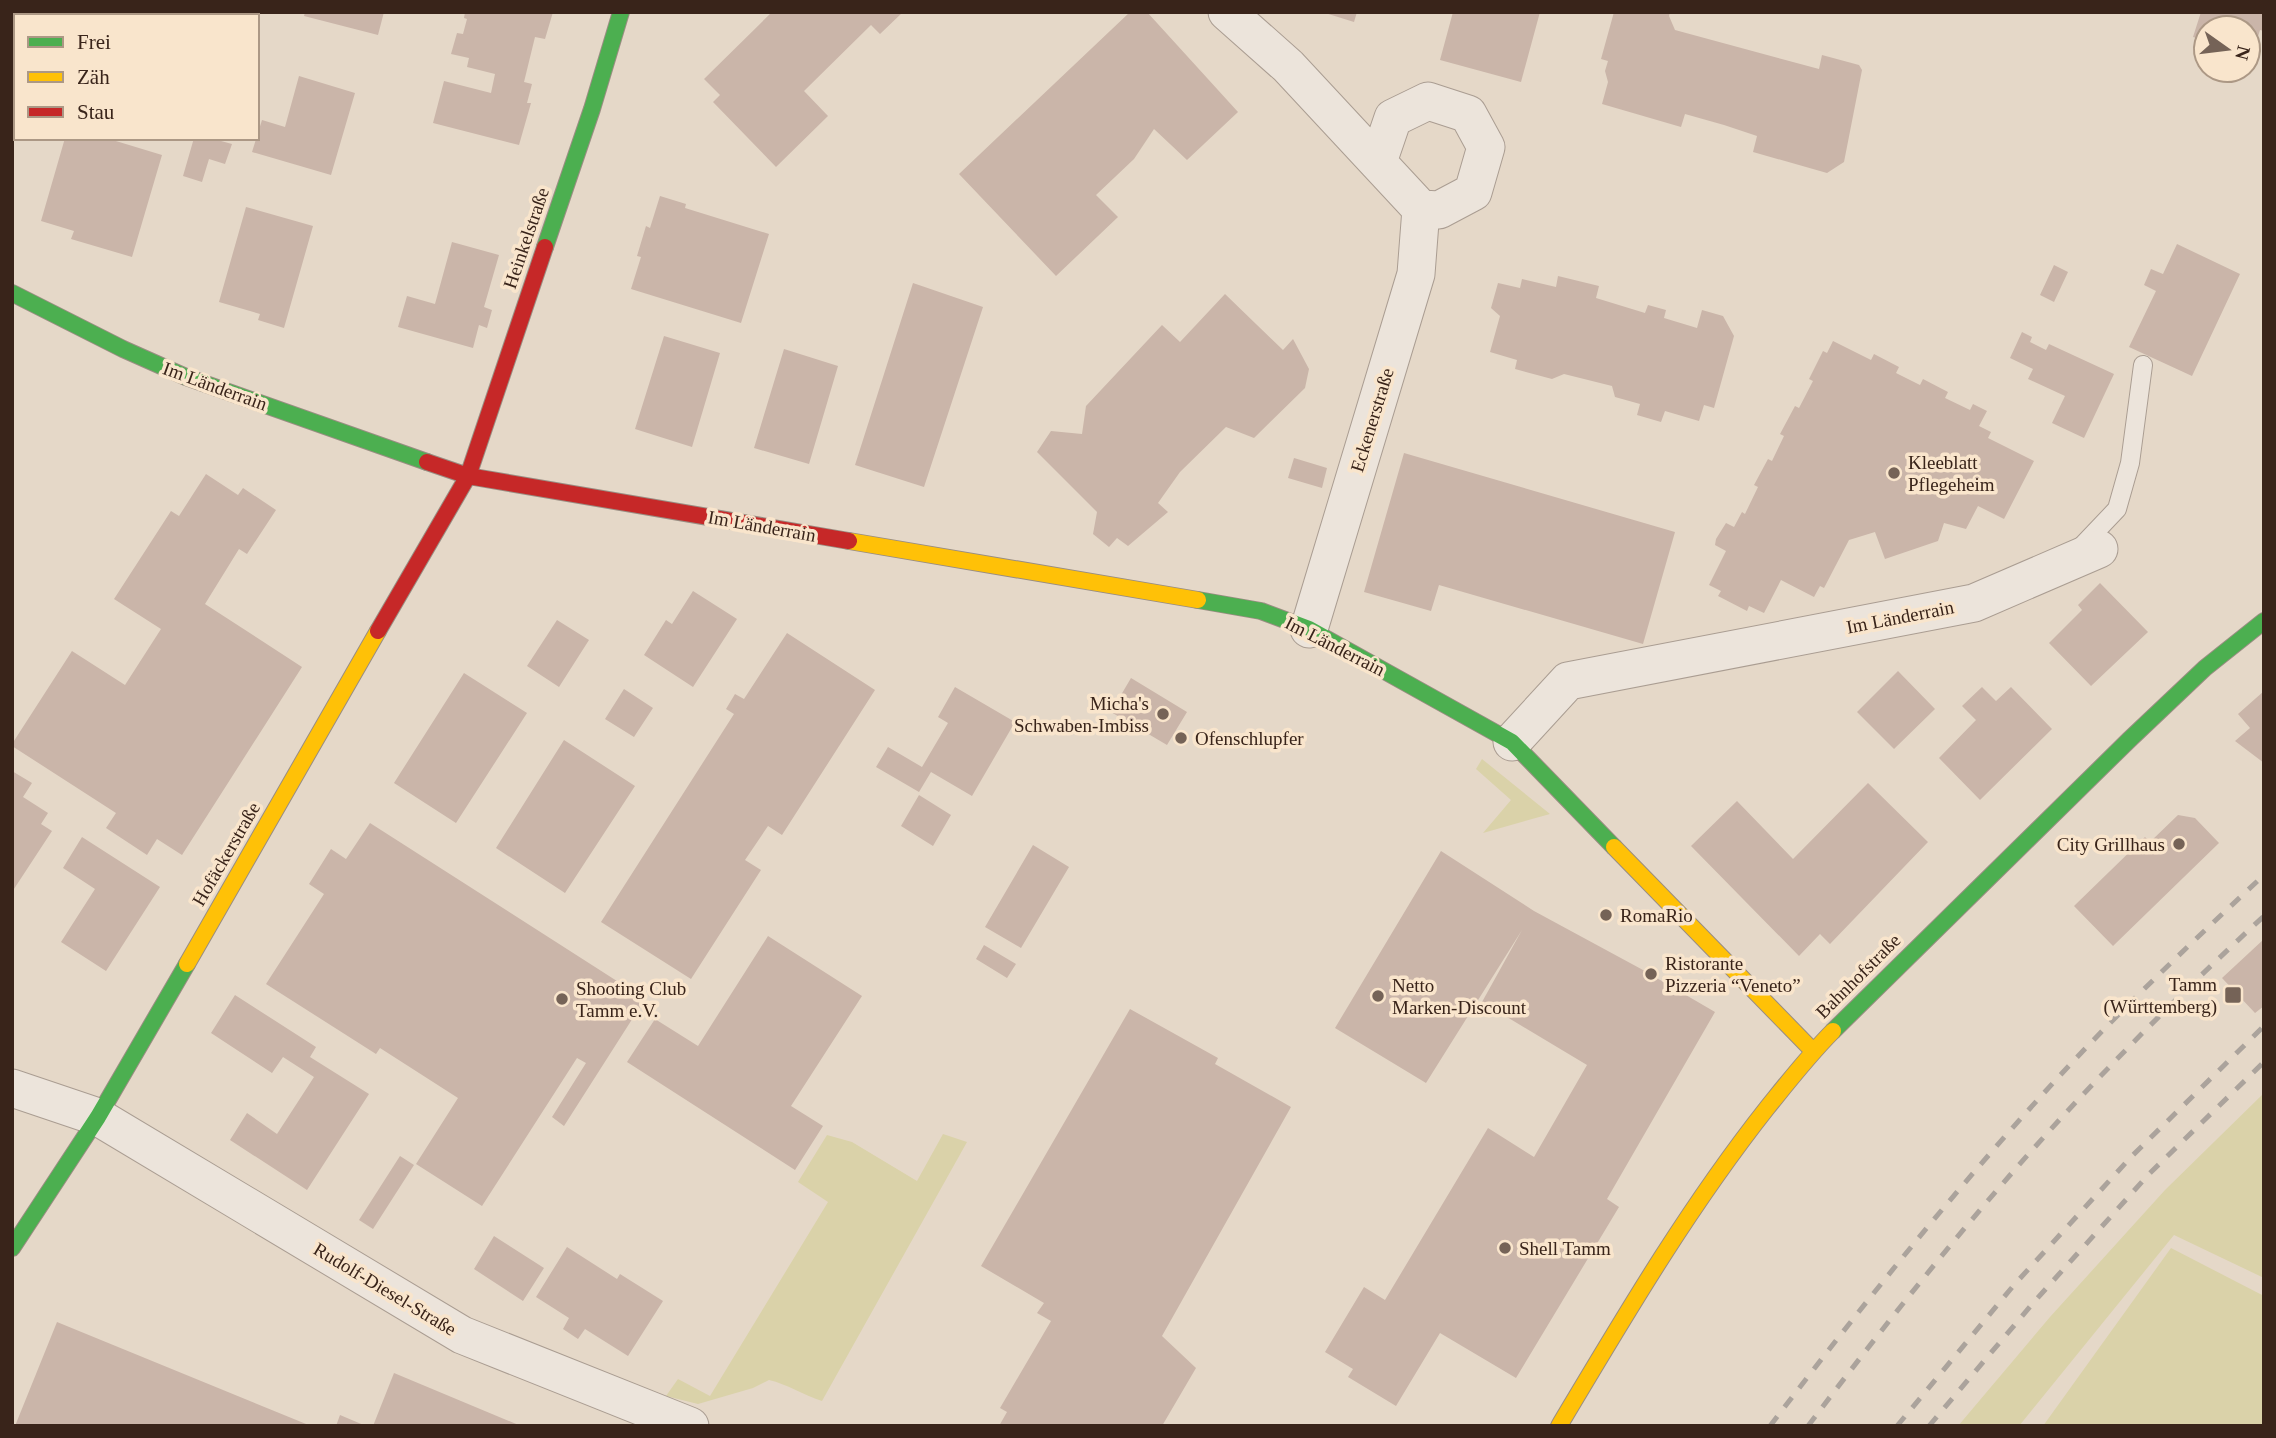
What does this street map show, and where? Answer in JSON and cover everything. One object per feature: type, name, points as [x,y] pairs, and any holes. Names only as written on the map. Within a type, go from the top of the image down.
[{"type":"street","name":"Heinkelstraße","points":[[468,476],[592,108],[621,12]]},
{"type":"street","points":[[1227,12],[1288,66],[1421,209],[1439,210],[1473,192],[1486,147],[1468,114],[1428,101],[1393,118],[1378,162]]},
{"type":"street","name":"Eckenerstraße","points":[[1309,629],[1416,274],[1421,209]]},
{"type":"street","name":"Im Länderrain","points":[[12,293],[122,349],[186,377],[468,476],[1261,611],[1309,629],[1513,743],[1813,1051]]},
{"type":"street","name":"Hofäckerstraße","points":[[12,1248],[98,1117],[468,476]]},
{"type":"street","name":"Im Länderrain","points":[[1513,743],[1568,681],[1974,603],[2099,549]]},
{"type":"street","name":"Bahnhofstraße","points":[[1559,1426],[1663,1254],[1737,1146],[1813,1051],[2129,740],[2206,668],[2264,621]]},
{"type":"street","name":"Rudolf-Diesel-Straße","points":[[12,1088],[98,1117],[462,1335],[690,1426]]},
{"type":"lane","points":[[2066,563],[2117,509],[2130,463],[2143,365]]},
{"type":"shaded area","points":[[1482,759],[1550,814],[1483,833],[1511,800],[1476,769]]},
{"type":"shaded area","points":[[2264,1093],[2264,1278],[2174,1235],[2019,1426],[1958,1426],[2050,1317],[2165,1190]]},
{"type":"shaded area","points":[[943,1134],[967,1142],[822,1401],[769,1380],[753,1388],[698,1404],[666,1396],[678,1379],[710,1396],[828,1202],[798,1182],[827,1135],[852,1142],[917,1181]]},
{"type":"shaded area","points":[[2171,1248],[2264,1296],[2264,1426],[2043,1426]]},
{"type":"building","points":[[157,12],[163,14],[104,14]]},
{"type":"building","points":[[305,12],[384,12],[378,35],[304,16]]},
{"type":"building","points":[[465,12],[553,12],[545,39],[535,37],[524,82],[532,84],[527,103],[531,103],[519,145],[433,123],[444,81],[491,93],[495,74],[467,67],[469,58],[451,54],[457,33],[463,34],[467,19],[464,18]]},
{"type":"building","points":[[772,12],[903,12],[880,34],[871,25],[804,91],[828,116],[776,167],[713,102],[720,95],[704,79]]},
{"type":"building","points":[[1130,12],[1147,12],[1238,112],[1187,160],[1154,129],[1134,159],[1096,195],[1118,217],[1056,276],[959,174]]},
{"type":"building","points":[[1322,12],[1357,12],[1354,22]]},
{"type":"building","points":[[1453,12],[1540,12],[1521,82],[1440,60]]},
{"type":"building","points":[[1614,12],[1670,12],[1675,30],[1819,69],[1822,55],[1859,65],[1862,70],[1844,162],[1827,173],[1753,152],[1757,136],[1724,125],[1685,114],[1681,127],[1602,104],[1608,82],[1605,71],[1608,61],[1601,59]]},
{"type":"building","points":[[2264,12],[2264,31],[2262,14],[2200,14]]},
{"type":"building","points":[[299,76],[355,93],[331,175],[252,152],[256,140],[259,140],[262,120],[285,127]]},
{"type":"building","points":[[64,140],[113,140],[162,155],[132,257],[71,239],[74,231],[41,221]]},
{"type":"building","points":[[193,140],[217,140],[232,144],[225,164],[209,159],[202,182],[183,176]]},
{"type":"building","points":[[660,196],[686,204],[685,208],[769,234],[741,323],[631,289],[641,257],[637,256],[646,226],[650,228]]},
{"type":"building","points":[[246,207],[313,226],[284,328],[258,320],[260,314],[219,302]]},
{"type":"building","points":[[452,242],[499,255],[484,307],[492,310],[487,328],[479,325],[473,348],[398,327],[407,296],[435,304]]},
{"type":"building","points":[[2177,244],[2240,274],[2192,376],[2129,347],[2156,291],[2144,285],[2151,269],[2163,274]]},
{"type":"building","points":[[2054,265],[2068,272],[2054,302],[2040,295]]},
{"type":"building","points":[[1558,276],[1599,286],[1596,298],[1645,313],[1648,305],[1666,310],[1664,318],[1697,328],[1702,310],[1723,316],[1734,336],[1714,408],[1704,405],[1699,421],[1665,411],[1661,422],[1637,415],[1640,404],[1615,397],[1612,386],[1564,374],[1552,379],[1515,369],[1517,360],[1490,352],[1500,316],[1491,308],[1498,283],[1520,288],[1522,279],[1556,287]]},
{"type":"building","points":[[913,283],[983,307],[924,487],[855,465]]},
{"type":"building","points":[[1225,294],[1283,350],[1293,339],[1309,369],[1305,388],[1254,438],[1226,427],[1180,472],[1158,503],[1168,512],[1128,546],[1117,538],[1109,547],[1093,534],[1097,512],[1037,452],[1051,431],[1082,434],[1086,406],[1162,325],[1180,342]]},
{"type":"building","points":[[2022,332],[2032,337],[2030,342],[2046,350],[2049,344],[2114,374],[2084,438],[2052,423],[2065,396],[2028,379],[2033,369],[2010,358]]},
{"type":"building","points":[[664,336],[720,353],[692,447],[635,429]]},
{"type":"building","name":"Kleeblatt Pflegeheim","points":[[1833,341],[1871,360],[1874,354],[1899,367],[1896,373],[1920,385],[1923,379],[1948,392],[1945,398],[1970,410],[1973,404],[1987,411],[1979,426],[1991,432],[1988,438],[2034,461],[2004,519],[1978,506],[1966,529],[1944,523],[1938,541],[1885,559],[1875,532],[1849,540],[1824,588],[1820,586],[1814,597],[1781,580],[1764,613],[1749,606],[1747,611],[1718,596],[1721,591],[1709,585],[1726,551],[1715,545],[1716,539],[1726,523],[1734,527],[1742,512],[1745,514],[1758,487],[1754,485],[1768,459],[1772,461],[1784,436],[1780,434],[1795,406],[1799,408],[1813,381],[1809,379],[1823,351],[1827,353]]},
{"type":"building","points":[[784,349],[838,366],[809,464],[754,448]]},
{"type":"building","points":[[1404,453],[1675,532],[1643,644],[1439,585],[1431,611],[1364,592]]},
{"type":"building","points":[[1294,458],[1327,468],[1322,488],[1288,478]]},
{"type":"building","points":[[206,474],[238,495],[243,488],[276,510],[247,554],[239,549],[205,604],[302,667],[182,855],[157,839],[147,855],[106,828],[116,813],[12,744],[72,651],[125,685],[161,629],[114,599],[171,511],[179,516]]},
{"type":"building","points":[[2100,583],[2148,632],[2091,686],[2049,643],[2082,610],[2078,605]]},
{"type":"building","points":[[693,591],[737,619],[693,687],[644,655],[666,620],[672,624]]},
{"type":"building","points":[[557,620],[589,640],[559,687],[527,666]]},
{"type":"building","points":[[787,633],[875,690],[782,835],[768,826],[745,860],[761,870],[691,979],[601,922],[734,714],[726,709],[735,694],[744,699]]},
{"type":"building","points":[[1898,671],[1935,709],[1894,749],[1857,712]]},
{"type":"building","points":[[464,673],[527,713],[456,823],[394,783]]},
{"type":"building","points":[[1131,678],[1187,712],[1167,745],[1111,712]]},
{"type":"building","points":[[955,687],[1015,722],[972,796],[931,772],[919,792],[876,767],[888,747],[922,767],[948,723],[938,717]]},
{"type":"building","points":[[1982,687],[1996,701],[2011,687],[2052,729],[1980,800],[1939,758],[1976,720],[1962,706]]},
{"type":"building","points":[[624,689],[653,708],[634,737],[605,719]]},
{"type":"building","points":[[2264,691],[2264,763],[2235,741],[2250,728],[2238,714]]},
{"type":"building","points":[[564,740],[635,786],[565,893],[496,848]]},
{"type":"building","points":[[12,771],[32,783],[23,797],[48,813],[41,824],[52,831],[12,892]]},
{"type":"building","points":[[1868,783],[1928,842],[1830,944],[1820,934],[1799,956],[1691,846],[1737,801],[1793,859]]},
{"type":"building","points":[[919,795],[951,815],[933,846],[901,826]]},
{"type":"building","points":[[2178,815],[2195,818],[2219,843],[2113,946],[2074,906],[2145,837],[2150,842]]},
{"type":"building","points":[[370,823],[645,999],[564,1126],[552,1117],[586,1063],[577,1058],[482,1206],[416,1164],[458,1098],[380,1048],[376,1054],[266,984],[324,894],[309,884],[331,849],[346,859]]},
{"type":"building","points":[[82,837],[160,887],[106,971],[61,942],[95,889],[63,868]]},
{"type":"building","points":[[1033,845],[1069,867],[1021,948],[985,927]]},
{"type":"building","points":[[1441,851],[1534,911],[1715,1012],[1607,1199],[1619,1207],[1516,1378],[1440,1333],[1396,1406],[1348,1377],[1353,1369],[1325,1352],[1364,1287],[1385,1300],[1488,1128],[1534,1157],[1587,1065],[1482,1002],[1522,930],[1426,1083],[1335,1028]]},
{"type":"building","points":[[768,936],[862,996],[791,1106],[823,1126],[795,1170],[627,1062],[655,1019],[698,1046]]},
{"type":"building","points":[[2264,939],[2264,1006],[2255,1013],[2222,978]]},
{"type":"building","points":[[984,945],[1016,964],[1007,978],[976,959]]},
{"type":"building","points":[[235,995],[316,1047],[310,1057],[369,1094],[307,1190],[230,1140],[247,1113],[277,1134],[314,1077],[283,1057],[272,1073],[211,1033]]},
{"type":"building","points":[[1130,1009],[1218,1058],[1215,1064],[1291,1107],[1162,1336],[1196,1368],[1162,1426],[999,1426],[1007,1412],[1000,1408],[1051,1321],[1037,1313],[1044,1303],[981,1266]]},
{"type":"building","points":[[400,1156],[414,1165],[373,1229],[359,1220]]},
{"type":"building","points":[[494,1236],[544,1268],[523,1301],[474,1269]]},
{"type":"building","points":[[567,1247],[617,1279],[620,1274],[663,1301],[628,1356],[585,1329],[578,1339],[563,1329],[569,1318],[536,1297]]},
{"type":"building","points":[[57,1322],[311,1426],[15,1426]]},
{"type":"building","points":[[394,1373],[521,1426],[373,1426]]},
{"type":"building","points":[[340,1415],[366,1426],[336,1426]]},
{"type":"railway","points":[[1770,1426],[1908,1251],[2016,1124],[2130,1003],[2264,875]]},
{"type":"railway","points":[[1808,1426],[1937,1261],[2005,1181],[2144,1031],[2264,916]]},
{"type":"railway","points":[[1897,1426],[2014,1285],[2131,1157],[2264,1026]]},
{"type":"railway","points":[[1929,1426],[2034,1302],[2149,1174],[2264,1062]]},
{"type":"traffic: fast","points":[[545,247],[592,109],[621,12]]},
{"type":"traffic: fast","points":[[12,293],[123,349],[186,377],[427,462]]},
{"type":"traffic: fast","points":[[1198,600],[1261,611],[1309,629],[1512,742],[1614,847]]},
{"type":"traffic: fast","points":[[1833,1031],[2129,740],[2205,668],[2264,621]]},
{"type":"traffic: fast","points":[[12,1248],[98,1117],[187,964]]},
{"type":"traffic: slow","points":[[849,541],[1198,600]]},
{"type":"traffic: slow","points":[[187,964],[378,631]]},
{"type":"traffic: slow","points":[[1614,847],[1813,1051]]},
{"type":"traffic: slow","points":[[1559,1426],[1658,1264],[1710,1185],[1767,1108],[1833,1031]]},
{"type":"traffic: jam","points":[[378,631],[468,476],[545,247]]},
{"type":"traffic: jam","points":[[427,462],[468,476],[849,541]]},
{"type":"place","name":"Kleeblatt Pflegeheim","points":[[1894,473]]},
{"type":"place","name":"Micha's Schwaben-Imbiss","points":[[1163,714]]},
{"type":"place","name":"Ofenschlupfer","points":[[1181,738]]},
{"type":"place","name":"City Grillhaus","points":[[2179,844]]},
{"type":"place","name":"RomaRio","points":[[1606,915]]},
{"type":"place","name":"Ristorante Pizzeria “Veneto”","points":[[1651,974]]},
{"type":"place","name":"Tamm (Württemberg)","points":[[2233,995]]},
{"type":"place","name":"Netto Marken-Discount","points":[[1378,996]]},
{"type":"place","name":"Shooting Club Tamm e.V.","points":[[562,999]]},
{"type":"place","name":"Shell Tamm","points":[[1505,1248]]}]
